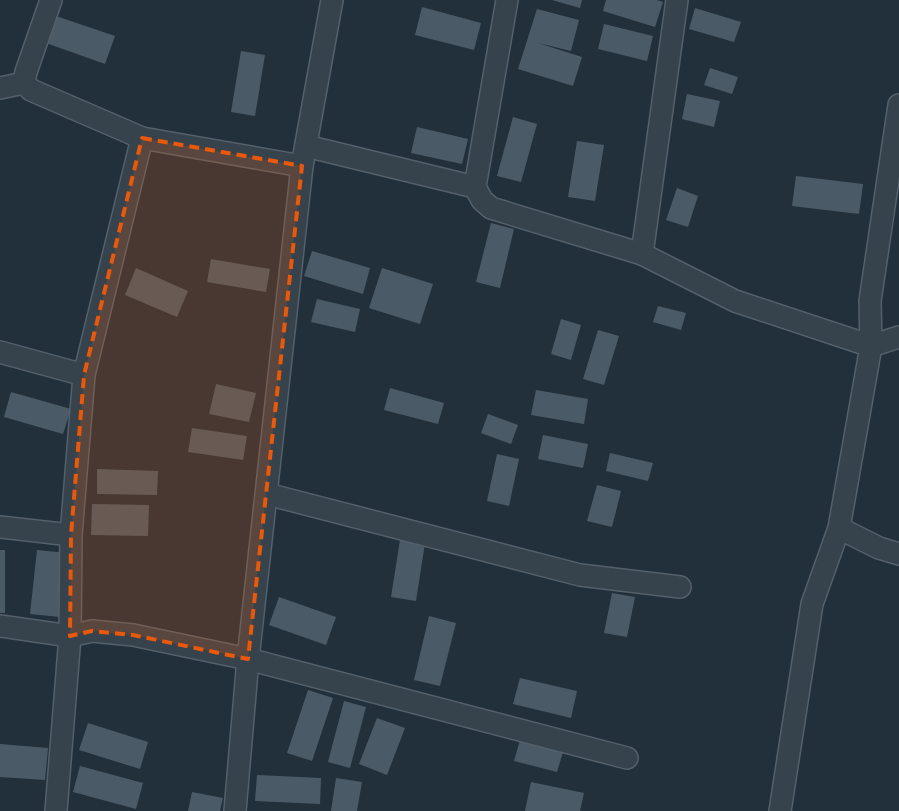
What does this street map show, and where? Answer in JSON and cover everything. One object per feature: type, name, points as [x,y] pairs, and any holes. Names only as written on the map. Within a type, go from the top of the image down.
[{"type":"street","points":[[24,83],[51,0]]},
{"type":"street","points":[[235,811],[248,659],[304,156],[332,0]]},
{"type":"street","points":[[507,0],[475,187],[482,200],[491,208],[642,254],[735,301],[870,346],[899,337]]},
{"type":"street","points":[[642,254],[677,0]]},
{"type":"street","points":[[0,88],[24,83]]},
{"type":"street","points":[[24,83],[31,90],[142,138],[304,156],[475,187]]},
{"type":"street","points":[[780,811],[812,604],[839,528],[870,346],[870,301],[899,105]]},
{"type":"street","points":[[56,811],[70,636],[71,535],[84,375],[142,138]]},
{"type":"street","points":[[0,352],[84,375]]},
{"type":"street","points":[[267,494],[580,575],[680,587]]},
{"type":"street","points":[[0,527],[71,535]]},
{"type":"street","points":[[839,528],[879,548],[899,554]]},
{"type":"street","points":[[0,626],[70,636],[92,631],[134,635],[248,659],[627,758]]},
{"type":"highlighted area","points":[[142,138],[302,166],[248,659],[133,635],[92,631],[70,636],[71,535],[84,375]]},
{"type":"building","points":[[552,0],[582,0],[580,8]]},
{"type":"building","points":[[606,0],[657,0],[663,2],[655,27],[603,11]]},
{"type":"building","points":[[422,7],[481,23],[474,50],[415,35]]},
{"type":"building","points":[[695,8],[741,22],[734,42],[689,29]]},
{"type":"building","points":[[537,9],[579,20],[571,51],[538,43],[582,57],[573,86],[518,69]]},
{"type":"building","points":[[56,16],[115,36],[105,64],[46,43]]},
{"type":"building","points":[[604,24],[653,36],[647,61],[598,49]]},
{"type":"building","points":[[241,51],[265,55],[255,116],[231,112]]},
{"type":"building","points":[[710,68],[738,77],[732,94],[704,85]]},
{"type":"building","points":[[687,94],[720,101],[714,127],[682,119]]},
{"type":"building","points":[[513,117],[537,124],[521,182],[497,176]]},
{"type":"building","points":[[417,127],[468,139],[462,164],[411,153]]},
{"type":"building","points":[[577,141],[604,145],[595,201],[568,197]]},
{"type":"building","points":[[796,176],[863,184],[859,214],[792,206]]},
{"type":"building","points":[[677,188],[698,196],[688,227],[666,220]]},
{"type":"building","points":[[491,223],[514,229],[500,288],[476,282]]},
{"type":"building","points":[[312,251],[370,268],[363,294],[304,276]]},
{"type":"building","points":[[211,259],[270,269],[266,292],[207,282]]},
{"type":"building","points":[[136,268],[188,291],[177,317],[125,295]]},
{"type":"building","points":[[382,268],[433,284],[420,324],[369,308]]},
{"type":"building","points":[[317,299],[360,309],[355,332],[311,322]]},
{"type":"building","points":[[658,306],[686,313],[681,330],[653,322]]},
{"type":"building","points":[[561,319],[581,325],[571,360],[551,354]]},
{"type":"building","points":[[598,330],[619,336],[604,385],[583,379]]},
{"type":"building","points":[[216,384],[256,393],[249,422],[209,414]]},
{"type":"building","points":[[390,388],[444,403],[438,424],[384,410]]},
{"type":"building","points":[[536,390],[588,399],[584,424],[531,415]]},
{"type":"building","points":[[11,392],[71,409],[63,434],[4,417]]},
{"type":"building","points":[[488,414],[518,425],[511,444],[481,433]]},
{"type":"building","points":[[192,428],[247,436],[243,460],[188,452]]},
{"type":"building","points":[[543,435],[588,444],[583,468],[538,459]]},
{"type":"building","points":[[610,453],[653,463],[648,481],[606,471]]},
{"type":"building","points":[[497,454],[519,459],[509,506],[487,501]]},
{"type":"building","points":[[97,469],[158,471],[157,495],[97,494]]},
{"type":"building","points":[[597,485],[621,491],[612,527],[587,521]]},
{"type":"building","points":[[92,504],[149,505],[148,536],[91,535]]},
{"type":"building","points":[[400,540],[425,543],[416,601],[391,597]]},
{"type":"building","points":[[0,550],[5,550],[5,613],[0,613]]},
{"type":"building","points":[[37,550],[67,553],[60,617],[30,614]]},
{"type":"building","points":[[612,593],[635,597],[627,637],[604,633]]},
{"type":"building","points":[[279,597],[336,617],[326,645],[269,625]]},
{"type":"building","points":[[429,616],[456,623],[440,686],[414,680]]},
{"type":"building","points":[[520,678],[577,691],[571,718],[513,704]]},
{"type":"building","points":[[308,690],[333,698],[312,761],[287,753]]},
{"type":"building","points":[[344,701],[366,707],[350,768],[328,762]]},
{"type":"building","points":[[377,718],[405,728],[387,775],[359,764]]},
{"type":"building","points":[[88,723],[148,742],[140,769],[79,750]]},
{"type":"building","points":[[520,740],[563,752],[557,772],[514,761]]},
{"type":"building","points":[[0,744],[48,748],[45,780],[0,777]]},
{"type":"building","points":[[80,766],[143,783],[136,809],[73,792]]},
{"type":"building","points":[[257,775],[321,778],[320,804],[255,801]]},
{"type":"building","points":[[336,778],[362,782],[357,811],[331,811]]},
{"type":"building","points":[[531,782],[584,793],[580,811],[525,811]]},
{"type":"building","points":[[192,792],[223,798],[220,811],[188,811]]}]
